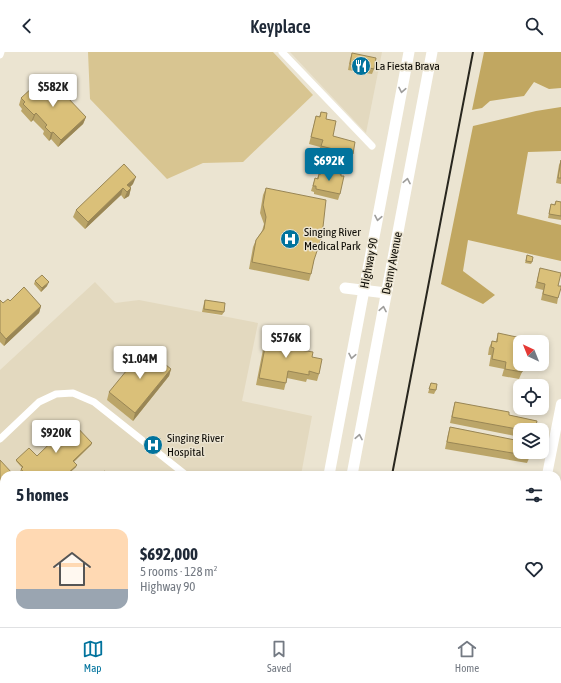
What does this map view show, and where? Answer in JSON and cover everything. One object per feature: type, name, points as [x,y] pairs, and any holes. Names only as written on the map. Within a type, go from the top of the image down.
[{"type":"main road","name":"Highway 90","points":[[330,471],[410,52]]},
{"type":"main road","name":"Denny Avenue","points":[[353,471],[432,52]]},
{"type":"main road","points":[[345,288],[386,293]]},
{"type":"street","points":[[282,52],[372,146]]},
{"type":"street","points":[[0,439],[39,402],[56,394],[73,394],[94,402],[181,471]]},
{"type":"street","points":[[548,471],[561,404]]},
{"type":"shaded area","points":[[88,52],[273,52],[313,95],[243,162],[203,163],[167,179],[90,99]]},
{"type":"shaded area","points":[[290,52],[382,52],[366,133]]},
{"type":"shaded area","points":[[484,52],[561,52],[561,88],[549,89],[534,82],[524,96],[490,101],[482,108],[472,110]]},
{"type":"shaded area","points":[[561,107],[561,151],[528,152],[517,214],[561,225],[561,261],[468,240],[463,271],[495,295],[483,304],[441,284],[473,126],[536,111]]},
{"type":"shaded area","name":"Singing River Hospital","points":[[95,282],[115,303],[139,300],[258,323],[242,401],[312,416],[302,471],[0,471],[0,370]]},
{"type":"building","points":[[352,53],[376,58],[374,69],[350,64]]},
{"type":"building","points":[[46,75],[86,117],[61,140],[45,127],[47,125],[36,113],[34,115],[23,104],[25,102],[21,98]]},
{"type":"building","points":[[321,112],[327,113],[326,119],[336,121],[333,136],[355,142],[353,154],[321,146],[323,140],[311,137],[316,116],[320,117]]},
{"type":"building","points":[[561,160],[561,178],[558,178]]},
{"type":"building","points":[[124,164],[136,177],[127,185],[131,188],[127,192],[123,188],[88,222],[76,210]]},
{"type":"building","points":[[325,170],[344,176],[340,194],[316,189],[316,186],[313,186],[315,178],[318,179],[319,174]]},
{"type":"building","name":"Singing River Medical Park","points":[[266,188],[326,200],[322,236],[311,274],[252,262],[256,240],[264,229],[266,217],[263,205]]},
{"type":"building","points":[[556,201],[561,202],[561,216],[549,214],[551,204],[555,205]]},
{"type":"building","points":[[527,255],[533,257],[532,262],[526,261]]},
{"type":"building","points":[[540,268],[561,273],[558,286],[561,286],[561,288],[558,298],[543,294],[545,284],[537,282]]},
{"type":"building","points":[[42,275],[49,282],[42,288],[35,281]]},
{"type":"building","points":[[24,287],[41,306],[6,339],[0,332],[0,300],[3,303],[8,299],[10,301]]},
{"type":"building","points":[[205,300],[225,303],[224,312],[204,309]]},
{"type":"building","points":[[268,332],[295,337],[293,349],[313,352],[312,357],[322,359],[319,374],[309,371],[309,375],[288,371],[286,383],[259,378]]},
{"type":"building","points":[[498,333],[513,336],[513,370],[505,369],[506,362],[492,359],[494,348],[491,347],[492,341],[497,342]]},
{"type":"building","points":[[145,348],[171,369],[135,413],[109,392]]},
{"type":"building","points":[[431,383],[437,384],[436,390],[429,389]]},
{"type":"building","points":[[455,402],[509,412],[509,415],[537,421],[537,423],[513,423],[513,428],[452,417]]},
{"type":"building","points":[[72,422],[92,443],[73,461],[77,465],[70,471],[23,471],[21,469],[23,467],[16,460],[29,448],[37,456]]},
{"type":"building","points":[[450,427],[513,440],[513,453],[447,442]]},
{"type":"building","points":[[0,460],[10,471],[0,471]]},
{"type":"railway","points":[[393,471],[473,52]]},
{"type":"place","name":"La Fiesta Brava","points":[[361,66]]},
{"type":"place","name":"Singing River Medical Park","points":[[290,239]]},
{"type":"place","name":"Singing River Hospital","points":[[153,445]]}]
